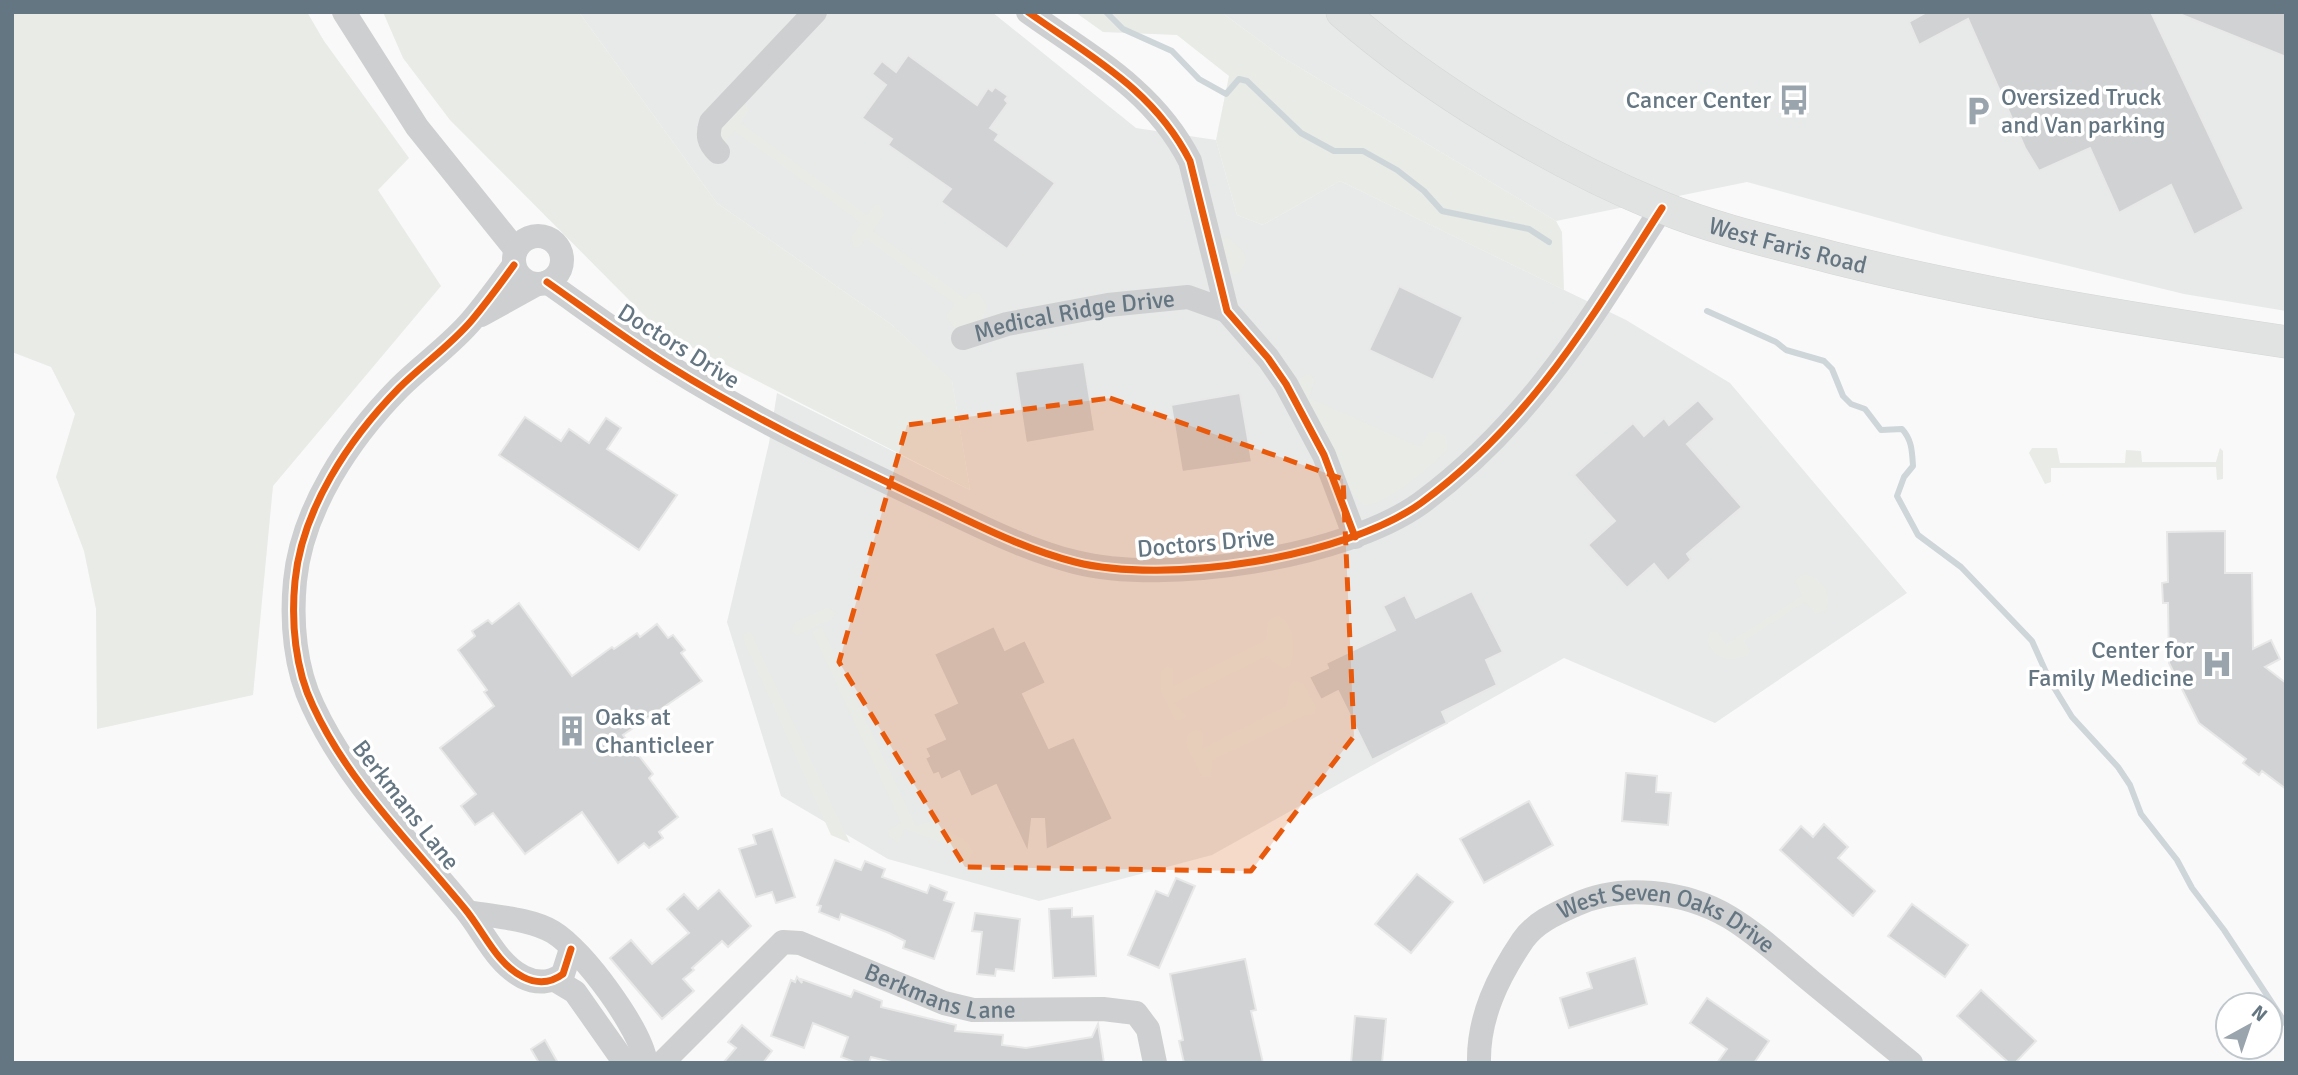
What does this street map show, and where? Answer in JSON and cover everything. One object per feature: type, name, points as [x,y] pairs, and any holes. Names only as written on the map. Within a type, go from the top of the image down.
[{"type":"main road","name":"West Faris Road","points":[[1342,12],[1454,94],[1544,151],[1662,208],[1759,239],[1972,290],[2286,342]]},
{"type":"street","name":"Doctors Drive","points":[[344,12],[398,101],[455,176],[520,251],[523,278],[548,279],[626,337],[733,404],[806,442],[993,532],[1075,562],[1122,569],[1211,566],[1290,554],[1355,537],[1418,505],[1476,458],[1528,405],[1569,353],[1662,208]]},
{"type":"street","points":[[718,152],[710,144],[707,132],[711,122],[815,12]]},
{"type":"street","points":[[1028,12],[1151,103],[1179,138],[1202,205],[1227,311],[1268,358],[1286,384],[1324,455],[1355,537]]},
{"type":"street","name":"Doctors Drive","points":[[520,251],[546,237],[558,247],[548,279]]},
{"type":"street","name":"Berkmans Lane","points":[[520,251],[471,321],[398,389],[352,443],[311,519],[295,580],[296,653],[312,704],[348,769],[468,912],[499,958],[523,977],[545,983],[555,980]]},
{"type":"street","name":"Berkmans Lane","points":[[471,321],[548,279]]},
{"type":"street","name":"Medical Ridge Drive","points":[[963,338],[1007,324],[1108,305],[1188,297],[1227,311]]},
{"type":"street","name":"West Seven Oaks Drive","points":[[1479,1063],[1481,1028],[1491,994],[1527,934],[1544,919],[1581,902],[1603,895],[1640,892],[1677,897],[1728,917],[1912,1063]]},
{"type":"street","points":[[468,912],[532,924],[553,932],[598,976],[644,1047],[646,1063]]},
{"type":"street","name":"Berkmans Lane","points":[[662,1063],[783,942],[800,943],[944,1003],[974,1010],[1103,1009],[1136,1013],[1148,1029],[1155,1063]]},
{"type":"street","points":[[571,949],[563,974],[555,980],[575,992],[625,1063]]},
{"type":"highlighted area","points":[[1110,398],[1343,479],[1354,736],[1251,871],[965,867],[839,662],[907,425]]},
{"type":"shaded area","points":[[12,12],[307,12],[324,41],[409,158],[378,190],[441,286],[273,486],[253,695],[97,729],[96,609],[84,551],[56,477],[75,414],[51,367],[12,352]]},
{"type":"shaded area","points":[[383,12],[579,12],[717,203],[891,324],[952,380],[970,490],[660,331],[450,120],[403,58]]},
{"type":"shaded area","points":[[579,12],[992,12],[1136,128],[1216,140],[1237,215],[1263,225],[1340,181],[1626,320],[1730,383],[1907,593],[1715,723],[1564,658],[1212,855],[1039,901],[888,859],[781,796],[727,622],[769,443],[777,393],[970,490],[952,381],[891,324],[717,203]]},
{"type":"shaded area","points":[[1075,12],[1221,12],[1282,57],[1556,221],[1562,232],[1564,290],[1340,181],[1263,225],[1237,215],[1216,140],[1229,76],[1177,35],[1103,32]]},
{"type":"shaded area","points":[[1221,12],[2286,12],[2286,311],[2184,294],[1941,235],[1747,182],[1556,221],[1282,57]]},
{"type":"shaded area","points":[[743,104],[747,105],[749,110],[741,123],[867,215],[875,205],[880,205],[884,215],[873,231],[966,299],[973,292],[979,294],[987,305],[983,320],[956,331],[946,316],[955,304],[866,239],[859,247],[854,247],[851,237],[861,223],[734,131],[726,141],[721,140],[721,128]]},
{"type":"shaded area","points":[[1227,237],[1245,254],[1245,264],[1236,275],[1230,272],[1221,240]]},
{"type":"shaded area","points":[[1309,374],[1315,380],[1309,398],[1420,447],[1429,432],[1435,431],[1446,436],[1448,448],[1396,493],[1372,504],[1363,505],[1354,496],[1296,387],[1299,379]]},
{"type":"shaded area","points":[[2032,448],[2057,448],[2060,463],[2125,463],[2126,450],[2141,451],[2142,462],[2216,462],[2220,448],[2223,451],[2223,479],[2217,480],[2216,467],[2051,468],[2051,482],[2045,484],[2029,453]]},
{"type":"shaded area","points":[[1806,574],[1822,584],[1828,594],[1825,611],[1816,614],[1805,602],[1744,641],[1750,651],[1748,656],[1724,658],[1711,649],[1707,642],[1710,632],[1717,631],[1726,644],[1802,596],[1795,580]]},
{"type":"shaded area","points":[[828,607],[836,613],[832,619],[798,635],[791,632],[795,622]]},
{"type":"shaded area","points":[[1277,616],[1287,624],[1292,637],[1290,666],[1283,668],[1266,656],[1173,703],[1186,715],[1184,719],[1175,720],[1161,691],[1161,671],[1167,667],[1173,669],[1172,687],[1266,640],[1269,620]]},
{"type":"shaded area","points":[[822,627],[916,826],[931,821],[967,842],[973,852],[966,866],[960,863],[964,851],[905,829],[898,843],[889,837],[888,830],[901,823],[812,632]]},
{"type":"shaded area","points":[[750,631],[850,843],[831,835],[744,641],[743,635]]},
{"type":"shaded area","points":[[1294,681],[1303,683],[1316,708],[1314,714],[1305,715],[1212,760],[1211,777],[1203,777],[1186,744],[1188,734],[1196,730],[1203,732],[1202,749],[1287,706],[1290,685]]},
{"type":"building","points":[[1927,12],[2151,12],[2244,209],[2194,235],[2171,185],[2119,213],[2090,148],[2039,171],[2025,148],[1968,19],[1919,45],[1909,22]]},
{"type":"building","points":[[2286,12],[2286,57],[2177,13]]},
{"type":"building","points":[[908,55],[977,105],[988,88],[992,91],[995,87],[1008,96],[1005,100],[1008,103],[990,128],[999,134],[995,140],[1055,183],[1007,249],[941,202],[951,189],[888,145],[892,139],[862,118],[886,85],[872,74],[882,61],[896,72]]},
{"type":"building","points":[[1399,286],[1463,317],[1433,380],[1369,350]]},
{"type":"building","points":[[1084,362],[1095,431],[1026,443],[1015,372]]},
{"type":"building","points":[[1240,393],[1252,462],[1182,472],[1171,405]]},
{"type":"building","points":[[1698,400],[1715,419],[1687,444],[1742,507],[1687,554],[1691,560],[1668,581],[1654,564],[1627,588],[1588,545],[1615,521],[1574,475],[1633,423],[1644,436],[1664,418],[1669,425]]},
{"type":"building","points":[[525,417],[561,441],[569,429],[589,443],[606,418],[621,428],[607,449],[677,495],[639,550],[499,455]]},
{"type":"building","points":[[2225,531],[2225,573],[2252,573],[2253,649],[2271,640],[2280,659],[2265,667],[2286,683],[2286,789],[2262,771],[2259,775],[2243,763],[2246,759],[2199,723],[2169,663],[2168,603],[2163,603],[2162,583],[2168,582],[2167,532]]},
{"type":"building","points":[[1472,591],[1503,652],[1486,660],[1497,685],[1442,712],[1447,723],[1372,760],[1338,691],[1321,700],[1309,677],[1328,668],[1326,663],[1395,630],[1383,606],[1405,595],[1416,618]]},
{"type":"building","name":"Oaks at Chanticleer","points":[[519,603],[572,676],[612,647],[614,649],[637,633],[640,637],[657,624],[668,638],[673,635],[685,650],[681,653],[702,681],[623,735],[653,774],[649,778],[678,817],[659,832],[663,838],[649,848],[644,843],[618,863],[582,812],[525,854],[493,813],[475,825],[461,806],[476,794],[440,748],[494,706],[484,692],[487,690],[458,650],[475,636],[472,631],[488,620],[492,624]]},
{"type":"building","points":[[994,626],[1005,650],[1025,640],[1046,683],[1023,694],[1049,748],[1074,737],[1113,819],[1046,850],[1044,819],[1032,819],[1028,853],[996,785],[971,797],[959,771],[941,780],[938,773],[933,775],[925,758],[929,756],[925,748],[945,739],[933,714],[957,703],[934,654]]},
{"type":"building","points":[[1626,773],[1657,776],[1656,792],[1671,793],[1668,825],[1622,821]]},
{"type":"building","points":[[1529,801],[1553,845],[1484,883],[1460,839]]},
{"type":"building","points":[[1824,824],[1848,847],[1838,858],[1875,891],[1853,916],[1780,850],[1801,826],[1813,837]]},
{"type":"building","points":[[772,829],[795,897],[776,903],[772,892],[756,897],[739,849],[756,844],[753,835]]},
{"type":"building","points":[[835,860],[861,870],[865,861],[885,869],[882,877],[927,893],[930,885],[947,892],[944,900],[954,903],[934,959],[903,948],[905,941],[889,933],[841,914],[839,920],[819,912],[821,906],[817,905]]},
{"type":"building","points":[[1417,874],[1453,902],[1411,953],[1375,924]]},
{"type":"building","points":[[1176,878],[1195,886],[1159,968],[1128,955],[1156,891],[1168,896]]},
{"type":"building","points":[[719,890],[751,926],[728,947],[722,941],[692,968],[694,970],[683,979],[694,991],[662,1019],[610,958],[631,940],[652,964],[689,933],[667,909],[684,894],[698,909]]},
{"type":"building","points":[[1912,904],[1968,945],[1945,977],[1888,936]]},
{"type":"building","points":[[1072,908],[1072,917],[1093,916],[1096,976],[1053,978],[1049,909]]},
{"type":"building","points":[[975,913],[1020,919],[1014,971],[996,969],[995,976],[977,974],[982,932],[972,931]]},
{"type":"building","points":[[1635,958],[1647,1004],[1569,1028],[1560,998],[1592,988],[1587,973]]},
{"type":"building","points":[[1245,959],[1256,1010],[1251,1011],[1263,1063],[1184,1063],[1179,1041],[1183,1040],[1170,974]]},
{"type":"building","points":[[797,977],[802,983],[801,979],[851,997],[854,990],[882,1001],[881,1007],[956,1025],[955,1031],[1003,1035],[1002,1045],[1026,1048],[1092,1037],[1098,1024],[1104,1063],[895,1063],[871,1057],[869,1063],[857,1063],[841,1057],[848,1037],[813,1023],[804,1048],[771,1036],[791,980],[795,982]]},
{"type":"building","points":[[1981,990],[2036,1041],[2015,1063],[2009,1063],[1957,1016]]},
{"type":"building","points":[[1707,998],[1769,1041],[1754,1063],[1717,1063],[1727,1049],[1690,1023]]},
{"type":"building","points":[[1355,1016],[1386,1019],[1382,1063],[1351,1063]]},
{"type":"building","points":[[742,1025],[772,1051],[763,1063],[723,1063],[736,1048],[728,1042]]},
{"type":"building","points":[[545,1040],[558,1063],[539,1063],[531,1049]]},
{"type":"waterway","points":[[1106,12],[1123,29],[1172,51],[1199,79],[1226,94],[1239,79],[1247,81],[1301,133],[1334,151],[1363,151],[1397,170],[1424,191],[1442,211],[1529,229],[1549,242]]},
{"type":"waterway","points":[[1707,311],[1776,342],[1786,350],[1824,361],[1832,369],[1843,396],[1851,404],[1865,409],[1881,430],[1902,429],[1910,442],[1913,466],[1904,477],[1897,496],[1918,535],[1961,567],[2032,641],[2050,681],[2072,717],[2118,767],[2130,785],[2141,814],[2177,860],[2192,888],[2224,930],[2286,1024]]},
{"type":"cycle path","points":[[1028,12],[1119,77],[1140,95],[1175,136],[1190,161],[1227,311],[1268,358],[1286,384],[1324,455],[1355,537]]},
{"type":"cycle path","points":[[547,282],[653,356],[728,401],[820,450],[993,532],[1075,562],[1113,568],[1204,568],[1253,562],[1347,539],[1388,522],[1421,503],[1460,472],[1527,404],[1583,329],[1662,208]]},
{"type":"cycle path","points":[[514,265],[464,329],[380,408],[346,452],[318,502],[299,554],[295,581],[294,629],[298,661],[307,692],[344,761],[465,909],[505,964],[523,977],[544,982],[563,974],[571,949]]},
{"type":"place","name":"Cancer Center","points":[[1794,100]]},
{"type":"place","name":"Oversized Truck and Van parking","points":[[1978,111]]},
{"type":"place","name":"Center for Family Medicine","points":[[2217,664]]},
{"type":"place","name":"Oaks at Chanticleer","points":[[572,731]]}]
